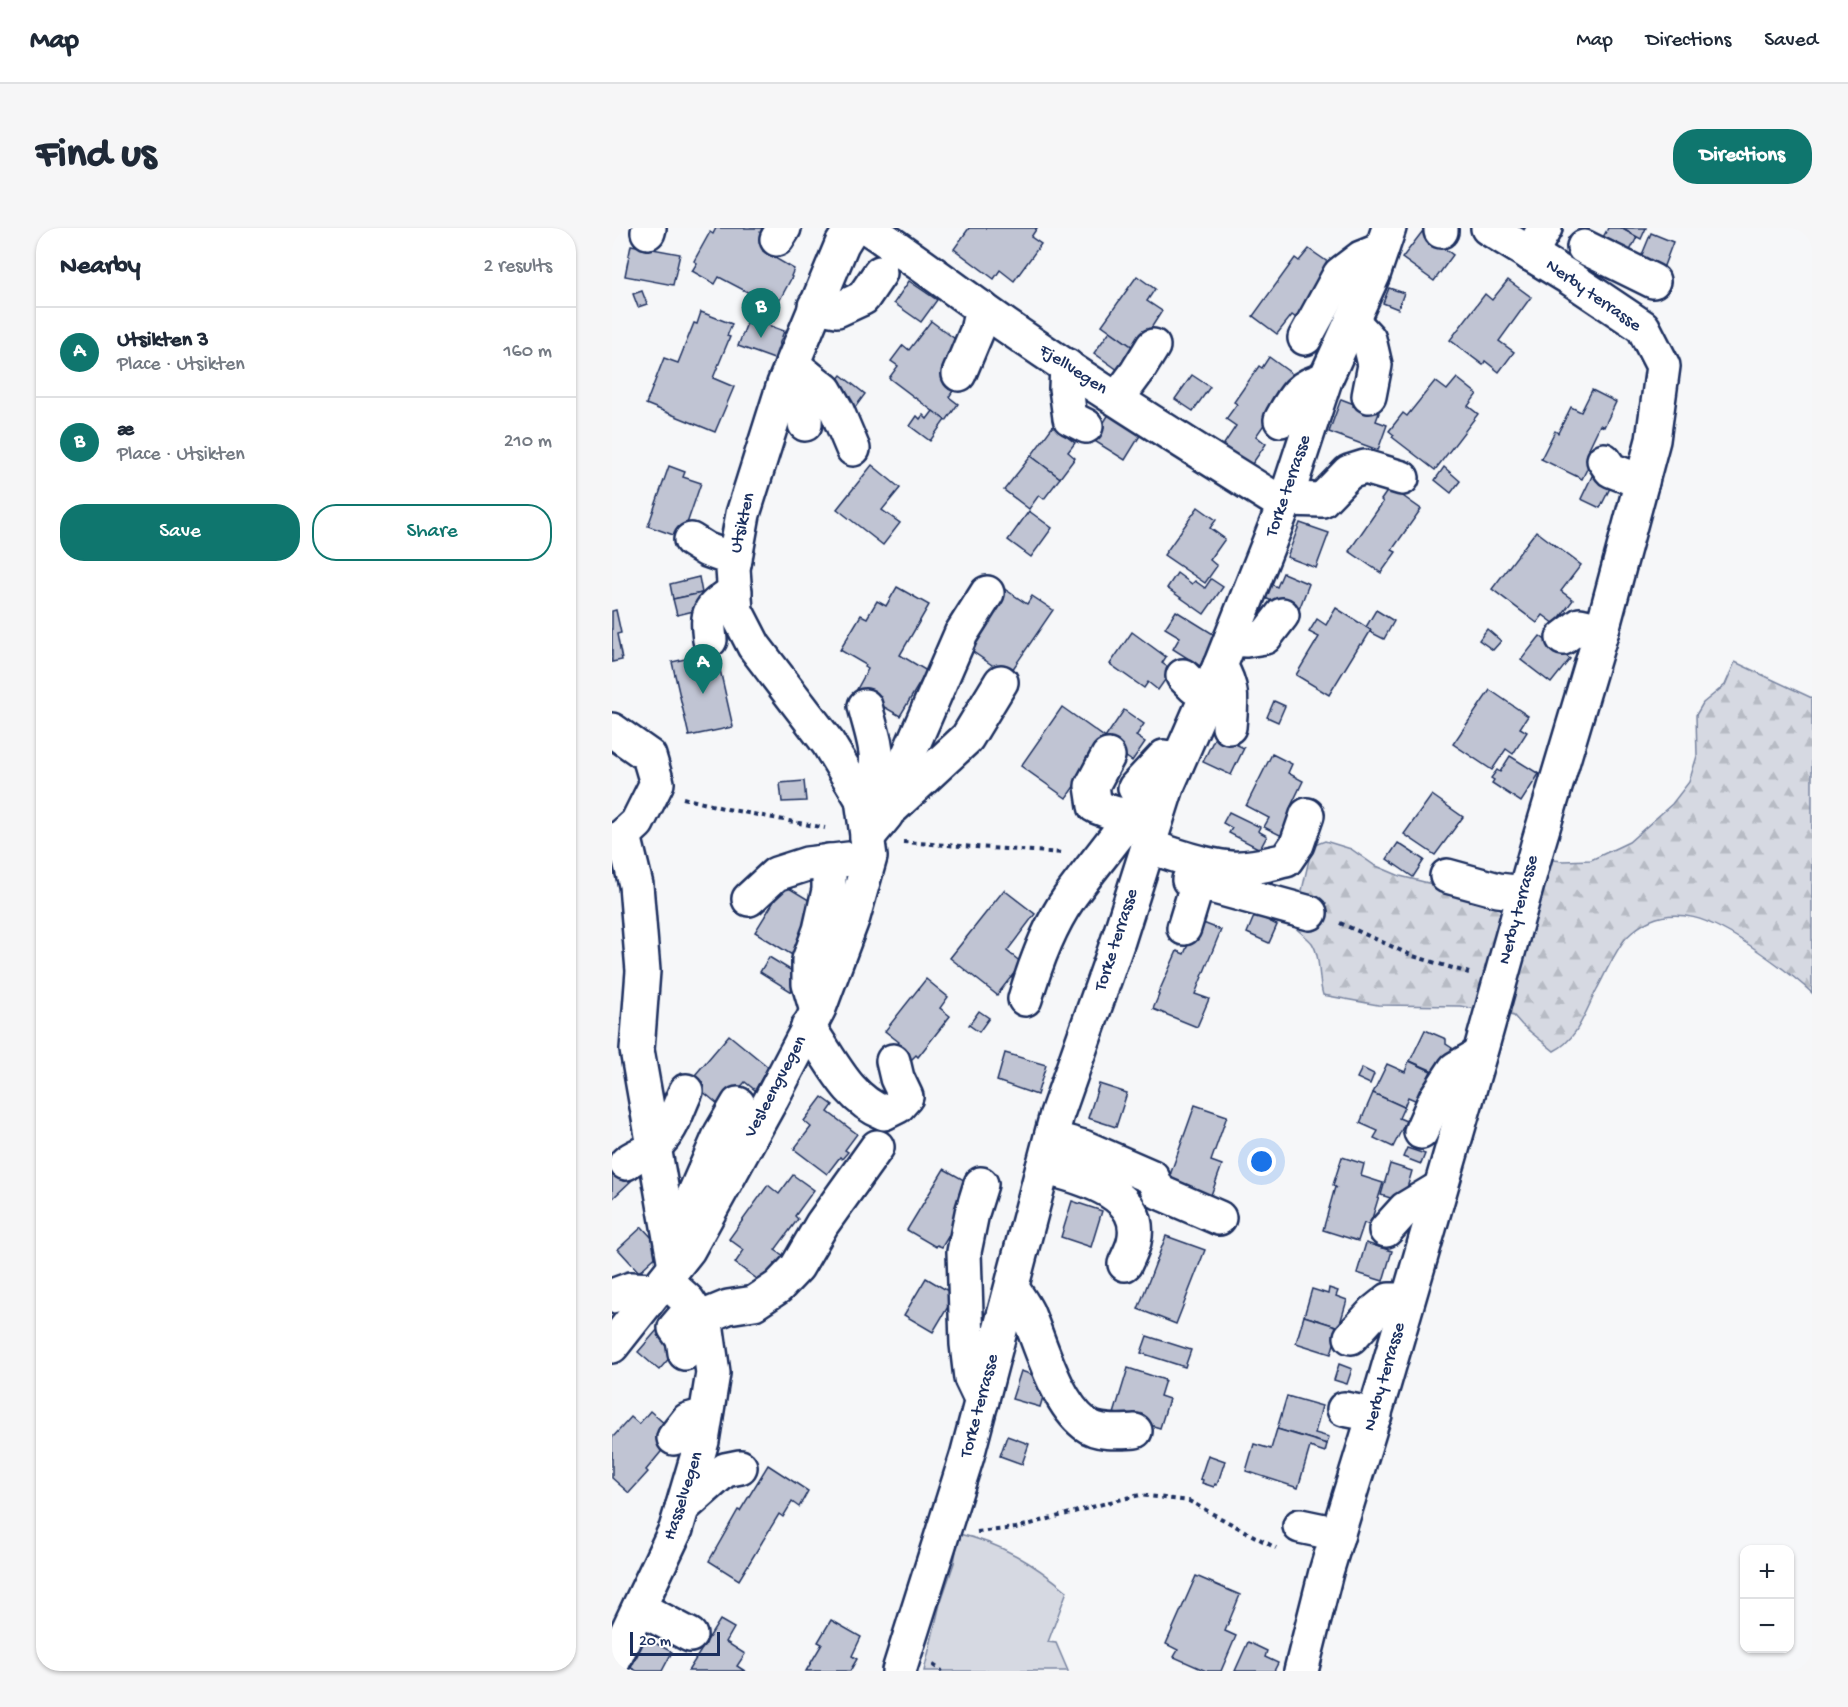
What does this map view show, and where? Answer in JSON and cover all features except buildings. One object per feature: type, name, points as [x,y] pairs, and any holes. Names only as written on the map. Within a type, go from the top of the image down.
[{"type":"street","name":"Utsikten","points":[[852,228],[842,244],[815,306],[800,370],[743,514],[735,575],[736,611],[754,646],[828,743],[871,828]]},
{"type":"street","name":"Fjellvegen","points":[[868,228],[1117,399],[1285,502]]},
{"type":"street","name":"Nerby terrasse","points":[[1301,1671],[1338,1534],[1359,1412],[1407,1300],[1479,1054],[1602,630],[1653,440],[1663,366],[1643,327],[1573,280],[1537,241],[1488,228]]},
{"type":"street","points":[[1573,280],[1587,237],[1653,281]]},
{"type":"street","points":[[1305,338],[1340,274],[1385,239]]},
{"type":"street","name":"Torke terrasse","points":[[900,1671],[982,1401],[1047,1153],[1056,1086],[1118,941],[1144,857],[1210,668],[1285,502],[1325,380],[1373,275],[1385,239]]},
{"type":"street","points":[[815,306],[837,310],[863,298],[880,273]]},
{"type":"street","points":[[959,374],[977,331],[982,308]]},
{"type":"street","points":[[1352,321],[1369,339],[1375,365],[1369,396]]},
{"type":"street","points":[[1117,399],[1153,346]]},
{"type":"street","points":[[1067,366],[1066,388],[1070,418],[1086,426]]},
{"type":"street","points":[[800,370],[805,424]]},
{"type":"street","points":[[800,370],[825,390],[837,411],[853,449]]},
{"type":"street","points":[[1281,420],[1291,401],[1309,383],[1325,380]]},
{"type":"street","points":[[1604,460],[1611,470],[1641,482]]},
{"type":"street","points":[[1285,502],[1317,510],[1322,500],[1349,472],[1365,467],[1402,478]]},
{"type":"street","points":[[691,540],[707,550],[735,575],[707,620],[710,640]]},
{"type":"street","points":[[871,828],[905,763],[961,634],[987,592]]},
{"type":"street","points":[[1229,727],[1230,682],[1210,668],[1246,640],[1265,637],[1282,615]]},
{"type":"street","points":[[1563,638],[1580,625],[1602,630]]},
{"type":"street","points":[[749,899],[776,874],[807,864],[844,859],[871,828],[967,738],[1001,682]]},
{"type":"street","points":[[865,706],[878,753],[872,785],[871,828]]},
{"type":"street","points":[[612,730],[649,756],[657,783],[637,823],[618,840],[636,885],[643,971],[638,1050],[669,1234],[665,1279],[631,1288],[612,1296]]},
{"type":"street","points":[[1108,756],[1092,786],[1095,806],[1116,815],[1132,801]]},
{"type":"street","points":[[1132,801],[1134,812],[1173,772]]},
{"type":"street","points":[[1025,999],[1034,969],[1068,900],[1125,825],[1132,801]]},
{"type":"street","points":[[1144,857],[1171,854],[1231,868],[1261,866],[1286,860],[1297,844],[1308,815]]},
{"type":"street","name":"Vesleengvegen","points":[[612,1346],[688,1250],[813,1019],[853,917],[871,828]]},
{"type":"street","points":[[1144,857],[1198,882],[1310,913]]},
{"type":"street","points":[[829,861],[829,890],[820,930],[809,960],[808,984],[813,1019],[850,1090],[869,1107],[884,1113],[898,1106],[906,1097],[897,1078],[893,1061]]},
{"type":"street","points":[[1447,876],[1498,890],[1524,893]]},
{"type":"street","points":[[1184,928],[1198,882]]},
{"type":"street","points":[[612,919],[629,901],[636,885]]},
{"type":"street","points":[[1421,1132],[1436,1098],[1455,1069],[1479,1054]]},
{"type":"street","points":[[626,1163],[635,1155],[654,1148],[671,1126],[686,1091]]},
{"type":"street","points":[[669,1234],[684,1219],[721,1133],[738,1104]]},
{"type":"street","points":[[685,1353],[683,1339],[675,1328],[696,1313],[754,1303],[778,1287],[797,1267],[822,1224],[877,1147]]},
{"type":"street","points":[[1047,1153],[1083,1147],[1152,1177],[1159,1192],[1219,1218]]},
{"type":"street","points":[[1047,1153],[1073,1175],[1108,1190],[1127,1204],[1134,1223],[1134,1241],[1125,1264]]},
{"type":"street","points":[[981,1184],[964,1252],[967,1344],[971,1378],[982,1401]]},
{"type":"street","points":[[1386,1230],[1405,1209],[1440,1188]]},
{"type":"street","points":[[940,1278],[955,1251],[968,1235]]},
{"type":"street","name":"Hasselvegen","points":[[612,1664],[676,1529],[702,1441],[713,1373],[707,1330],[688,1301],[665,1279]]},
{"type":"street","points":[[1012,1288],[1026,1311],[1037,1342],[1068,1404],[1086,1424],[1108,1432],[1135,1431]]},
{"type":"street","points":[[1351,1337],[1374,1312],[1389,1300],[1407,1300]]},
{"type":"street","points":[[674,1438],[688,1420],[706,1415]]},
{"type":"street","points":[[682,1508],[725,1470],[740,1467]]},
{"type":"street","points":[[1289,1538],[1338,1534]]},
{"type":"street","points":[[639,1608],[690,1635]]},
{"type":"path","points":[[653,792],[727,809],[815,825],[848,836],[871,828],[1042,853],[1103,854]]},
{"type":"path","points":[[1310,913],[1336,921],[1429,962],[1475,975],[1501,978]]},
{"type":"path","points":[[945,1526],[971,1532],[1016,1528],[1140,1495],[1189,1501],[1289,1538]]},
{"type":"green space","points":[[1735,662],[1812,698],[1812,993],[1779,966],[1727,931],[1693,917],[1676,915],[1660,917],[1643,924],[1627,937],[1611,962],[1575,1032],[1554,1051],[1514,1016],[1460,1006],[1378,1005],[1323,995],[1315,949],[1312,943],[1294,926],[1312,846],[1325,841],[1351,849],[1374,865],[1400,876],[1522,906],[1535,858],[1563,861],[1591,860],[1629,842],[1672,804],[1689,782],[1697,756],[1696,715],[1703,703],[1725,685]]},
{"type":"green space","points":[[959,1534],[1003,1549],[1042,1572],[1067,1591],[1048,1642],[1056,1643],[1068,1671],[924,1671],[940,1604],[954,1563]]},
{"type":"place","name":"æ","points":[[761,338]]},
{"type":"place","name":"Utsikten 3","points":[[703,694]]}]
